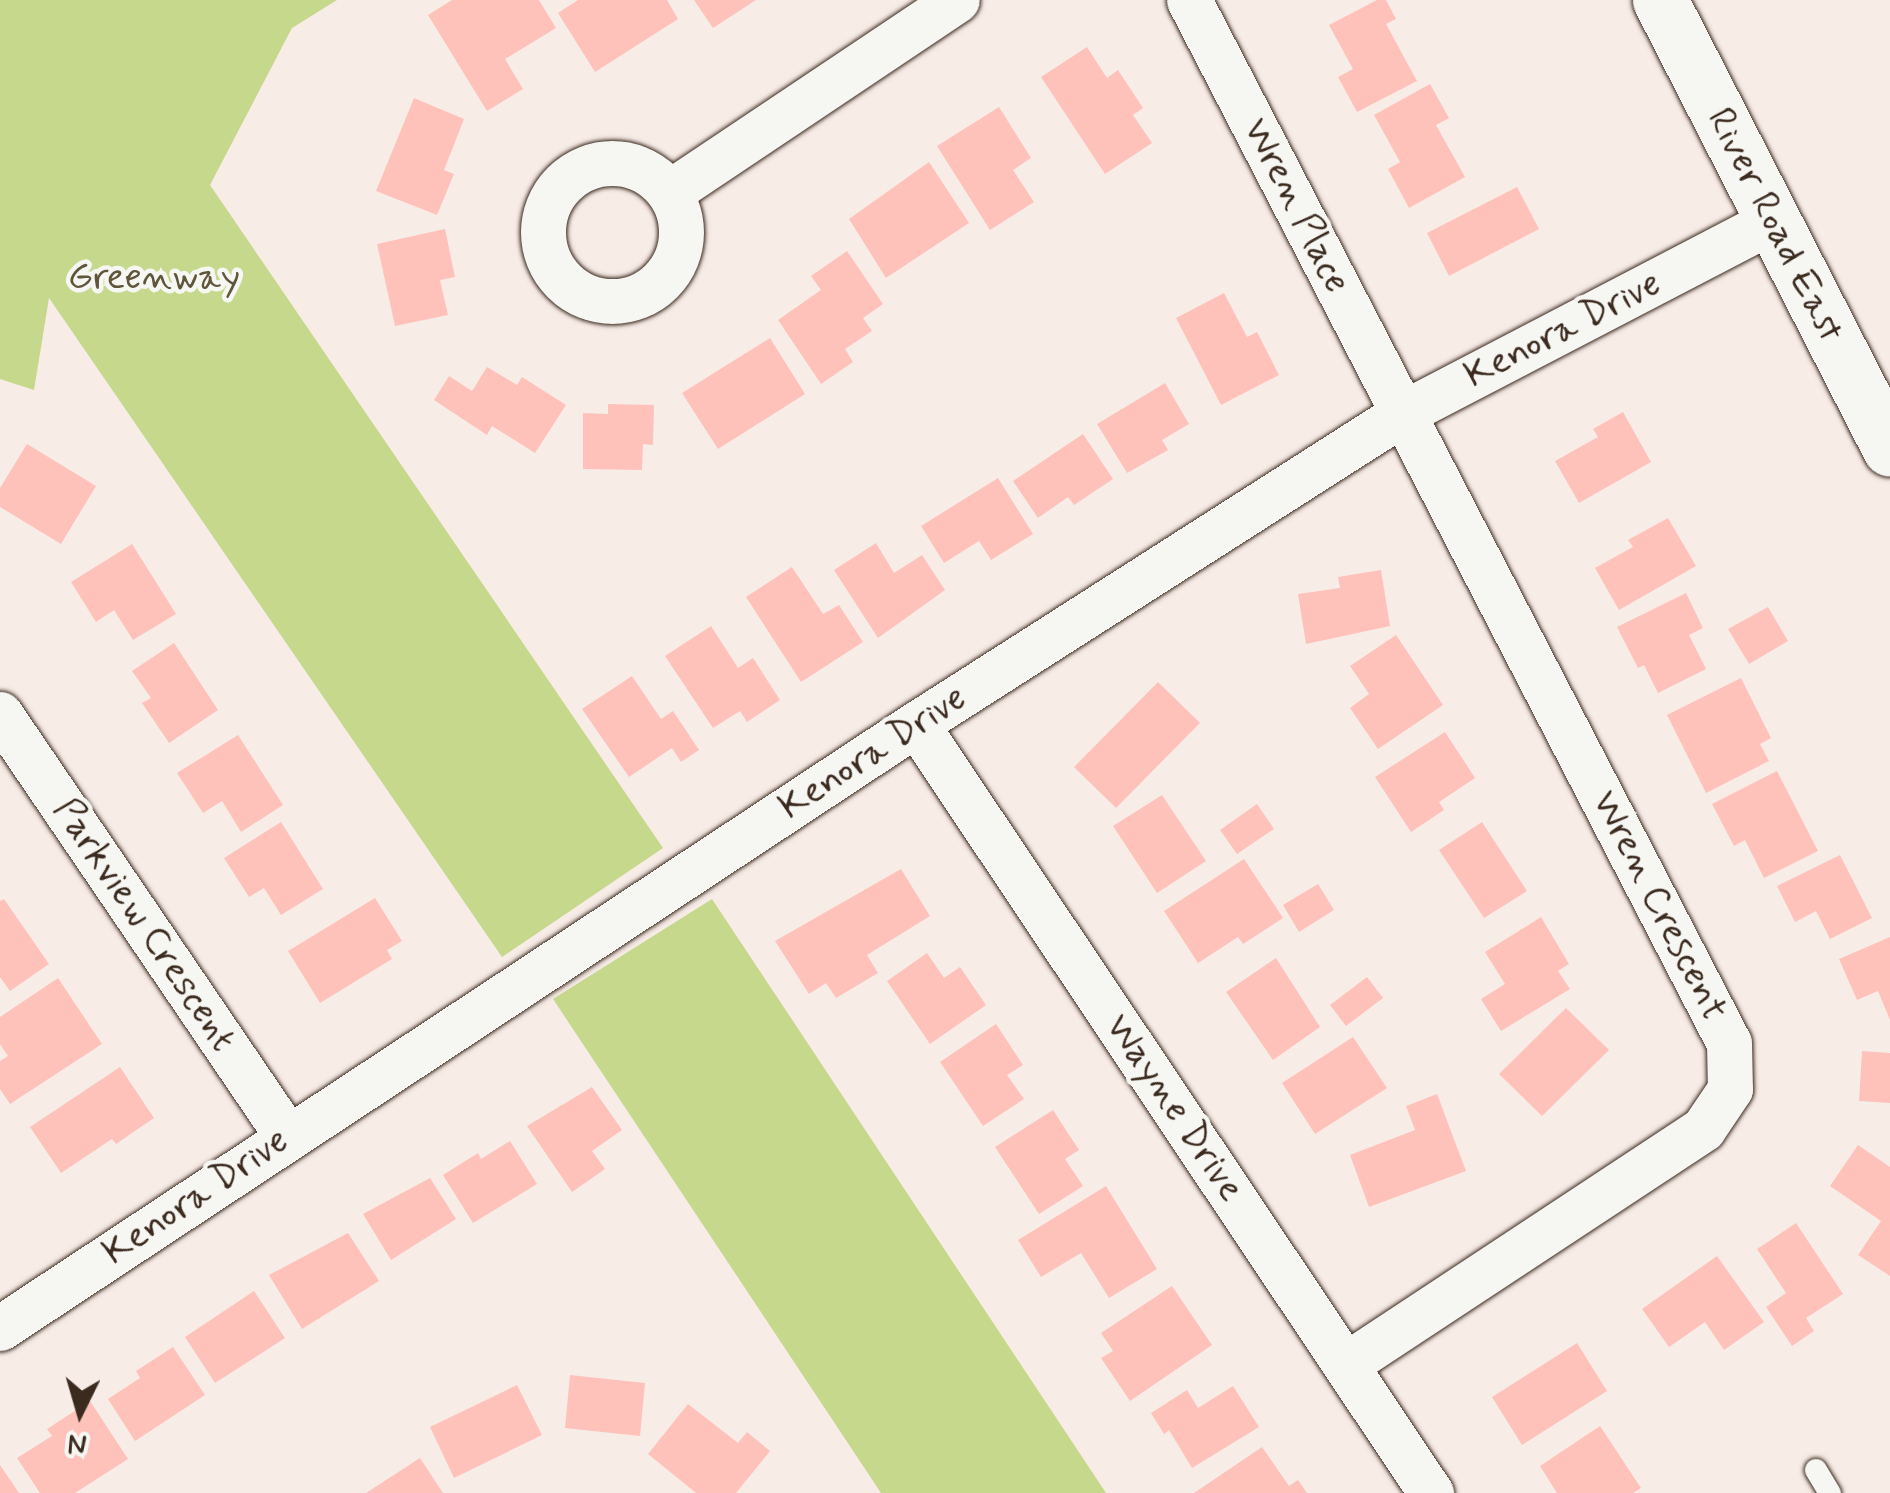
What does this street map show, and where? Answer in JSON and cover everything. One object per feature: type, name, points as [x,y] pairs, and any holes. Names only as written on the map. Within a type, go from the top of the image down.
[{"type":"street","points":[[670,192],[957,0]]},
{"type":"street","name":"Wren Place","points":[[1189,0],[1404,412]]},
{"type":"street","name":"River Road East","points":[[1660,0],[1890,449]]},
{"type":"street","name":"Kenora Drive","points":[[0,1328],[916,724],[1404,412],[1772,221]]},
{"type":"street","name":"Wren Crescent","points":[[1346,1364],[1703,1129],[1730,1089],[1729,1042],[1404,412]]},
{"type":"street","name":"Parkview Crescent","points":[[0,714],[287,1136]]},
{"type":"street","name":"Wayne Drive","points":[[916,724],[1431,1493]]},
{"type":"lane","points":[[1816,1470],[1830,1493]]},
{"type":"green space","name":"Greenway","points":[[0,0],[337,0],[292,28],[210,185],[663,848],[502,957],[49,298],[34,390],[0,379]]},
{"type":"green space","points":[[712,899],[1106,1493],[881,1493],[553,999]]},
{"type":"building","points":[[452,0],[539,0],[556,28],[505,59],[523,89],[487,111],[428,15]]},
{"type":"building","points":[[578,0],[667,0],[678,19],[595,72],[558,13]]},
{"type":"building","points":[[694,0],[756,0],[713,28]]},
{"type":"building","points":[[1377,0],[1386,0],[1396,19],[1386,24],[1417,81],[1357,112],[1338,77],[1353,69],[1329,25]]},
{"type":"building","points":[[1087,47],[1107,78],[1118,70],[1143,108],[1133,115],[1152,143],[1105,174],[1041,77]]},
{"type":"building","points":[[1430,84],[1449,118],[1436,125],[1465,177],[1409,208],[1388,169],[1400,162],[1374,115]]},
{"type":"building","points":[[414,98],[464,119],[444,170],[454,174],[437,215],[376,191]]},
{"type":"building","points":[[999,107],[1031,158],[1013,170],[1034,202],[990,230],[937,146]]},
{"type":"building","points":[[929,162],[969,223],[886,278],[849,219]]},
{"type":"building","points":[[1517,187],[1539,229],[1449,276],[1427,233]]},
{"type":"building","points":[[445,229],[455,277],[440,280],[448,315],[395,326],[377,244]]},
{"type":"building","points":[[847,251],[883,304],[863,318],[872,331],[845,349],[853,362],[821,384],[778,320],[821,290],[811,276]]},
{"type":"building","points":[[1224,293],[1247,337],[1257,332],[1279,375],[1221,405],[1176,318]]},
{"type":"building","points":[[770,338],[805,394],[718,449],[682,393]]},
{"type":"building","points":[[487,367],[517,385],[522,377],[566,405],[535,453],[492,426],[487,435],[434,400],[449,376],[472,391]]},
{"type":"building","points":[[1165,383],[1189,424],[1162,440],[1168,450],[1127,473],[1097,424]]},
{"type":"building","points":[[608,404],[654,405],[653,445],[643,444],[642,470],[583,469],[583,413],[608,414]]},
{"type":"building","points":[[1623,412],[1651,462],[1579,503],[1555,461],[1598,437],[1593,429]]},
{"type":"building","points":[[1083,434],[1113,479],[1074,505],[1068,497],[1038,518],[1013,481]]},
{"type":"building","points":[[27,444],[96,486],[61,544],[0,507],[0,488]]},
{"type":"building","points":[[998,478],[1033,534],[991,560],[979,541],[944,563],[921,526]]},
{"type":"building","points":[[1668,518],[1696,566],[1619,610],[1595,568],[1633,547],[1628,540]]},
{"type":"building","points":[[876,543],[894,573],[922,555],[945,590],[878,638],[834,570]]},
{"type":"building","points":[[132,544],[176,614],[133,640],[114,610],[96,622],[71,582]]},
{"type":"building","points":[[792,567],[823,614],[839,605],[863,642],[801,682],[746,597]]},
{"type":"building","points":[[1381,570],[1390,626],[1306,644],[1298,594],[1340,588],[1338,577]]},
{"type":"building","points":[[1686,593],[1703,628],[1689,635],[1706,669],[1658,693],[1644,665],[1638,668],[1617,627]]},
{"type":"building","points":[[1768,607],[1788,641],[1749,664],[1728,629]]},
{"type":"building","points":[[711,626],[738,668],[753,658],[780,700],[747,722],[740,711],[713,728],[665,656]]},
{"type":"building","points":[[1396,635],[1443,705],[1378,749],[1350,708],[1369,694],[1350,666]]},
{"type":"building","points":[[174,643],[218,710],[169,743],[142,703],[151,698],[132,671]]},
{"type":"building","points":[[632,676],[661,719],[673,711],[699,750],[681,762],[672,748],[629,777],[582,709]]},
{"type":"building","points":[[1741,678],[1771,738],[1760,744],[1769,761],[1706,793],[1667,715]]},
{"type":"building","points":[[1158,682],[1200,723],[1116,808],[1074,767]]},
{"type":"building","points":[[1445,732],[1475,778],[1439,802],[1444,810],[1411,832],[1375,777]]},
{"type":"building","points":[[238,735],[283,805],[241,832],[222,801],[203,813],[177,773]]},
{"type":"building","points":[[1777,771],[1818,851],[1764,878],[1745,840],[1734,846],[1712,804]]},
{"type":"building","points":[[1162,795],[1206,861],[1157,893],[1113,826]]},
{"type":"building","points":[[1257,804],[1274,829],[1237,854],[1220,830]]},
{"type":"building","points":[[281,822],[323,889],[281,915],[264,888],[249,897],[224,858]]},
{"type":"building","points":[[1482,822],[1527,891],[1484,918],[1439,850]]},
{"type":"building","points":[[1840,855],[1872,918],[1830,939],[1816,911],[1795,922],[1777,886]]},
{"type":"building","points":[[1244,859],[1283,918],[1243,944],[1238,937],[1198,963],[1164,911]]},
{"type":"building","points":[[901,869],[930,916],[867,955],[878,973],[836,998],[826,983],[809,994],[775,941]]},
{"type":"building","points":[[1318,884],[1334,910],[1299,932],[1283,905]]},
{"type":"building","points":[[375,898],[402,941],[387,950],[392,959],[320,1003],[288,951]]},
{"type":"building","points":[[4,899],[49,964],[10,991],[0,977],[0,901]]},
{"type":"building","points":[[1541,917],[1569,964],[1558,971],[1570,989],[1501,1031],[1481,999],[1505,984],[1485,952]]},
{"type":"building","points":[[1890,937],[1890,1020],[1878,991],[1857,1000],[1839,959]]},
{"type":"building","points":[[927,953],[944,978],[960,967],[986,1005],[930,1044],[887,981]]},
{"type":"building","points":[[1276,958],[1320,1027],[1273,1060],[1226,992]]},
{"type":"building","points":[[1367,977],[1383,998],[1346,1026],[1330,1005]]},
{"type":"building","points":[[58,978],[102,1044],[10,1104],[0,1089],[0,1061],[8,1056],[0,1044],[0,1017]]},
{"type":"building","points":[[1566,1008],[1609,1050],[1542,1116],[1499,1074]]},
{"type":"building","points":[[996,1024],[1023,1065],[1007,1075],[1024,1099],[983,1126],[940,1062]]},
{"type":"building","points":[[1353,1037],[1387,1088],[1315,1134],[1282,1083]]},
{"type":"building","points":[[1862,1051],[1890,1053],[1890,1103],[1859,1101]]},
{"type":"building","points":[[120,1067],[154,1118],[116,1144],[112,1139],[61,1173],[30,1127]]},
{"type":"building","points":[[592,1087],[622,1130],[592,1151],[605,1169],[572,1192],[527,1126]]},
{"type":"building","points":[[1437,1094],[1466,1171],[1369,1207],[1350,1155],[1415,1130],[1406,1106]]},
{"type":"building","points":[[1053,1110],[1079,1150],[1065,1159],[1083,1186],[1039,1214],[995,1147]]},
{"type":"building","points":[[510,1141],[537,1184],[473,1223],[443,1175],[478,1153],[481,1159]]},
{"type":"building","points":[[1858,1145],[1890,1167],[1890,1276],[1858,1255],[1881,1221],[1830,1186]]},
{"type":"building","points":[[430,1178],[456,1219],[391,1260],[363,1214]]},
{"type":"building","points":[[1106,1186],[1157,1269],[1109,1298],[1081,1253],[1041,1277],[1018,1240]]},
{"type":"building","points":[[1796,1223],[1843,1294],[1806,1318],[1814,1331],[1792,1346],[1766,1307],[1786,1293],[1757,1249]]},
{"type":"building","points":[[348,1233],[379,1281],[302,1329],[269,1275]]},
{"type":"building","points":[[1717,1256],[1764,1322],[1724,1350],[1705,1322],[1669,1347],[1642,1309]]},
{"type":"building","points":[[1172,1286],[1212,1345],[1130,1401],[1101,1358],[1113,1351],[1101,1333]]},
{"type":"building","points":[[254,1291],[285,1338],[215,1383],[185,1337]]},
{"type":"building","points":[[1577,1343],[1607,1391],[1522,1445],[1492,1397]]},
{"type":"building","points":[[173,1347],[205,1395],[135,1441],[108,1399],[140,1378],[136,1371]]},
{"type":"building","points":[[570,1375],[645,1383],[640,1436],[565,1428]]},
{"type":"building","points":[[517,1385],[542,1435],[454,1478],[430,1427]]},
{"type":"building","points":[[1233,1386],[1259,1427],[1192,1468],[1169,1430],[1164,1434],[1151,1413],[1187,1390],[1198,1408]]},
{"type":"building","points":[[90,1401],[128,1459],[75,1493],[40,1493],[17,1458],[52,1436],[47,1429]]},
{"type":"building","points":[[688,1404],[738,1443],[747,1432],[770,1451],[736,1493],[696,1493],[648,1454]]},
{"type":"building","points":[[1600,1426],[1641,1488],[1633,1493],[1557,1493],[1540,1466]]},
{"type":"building","points":[[1262,1447],[1289,1486],[1298,1480],[1307,1493],[1194,1493]]},
{"type":"building","points":[[420,1458],[443,1493],[366,1493]]},
{"type":"building","points":[[0,1465],[19,1493],[0,1493]]}]
